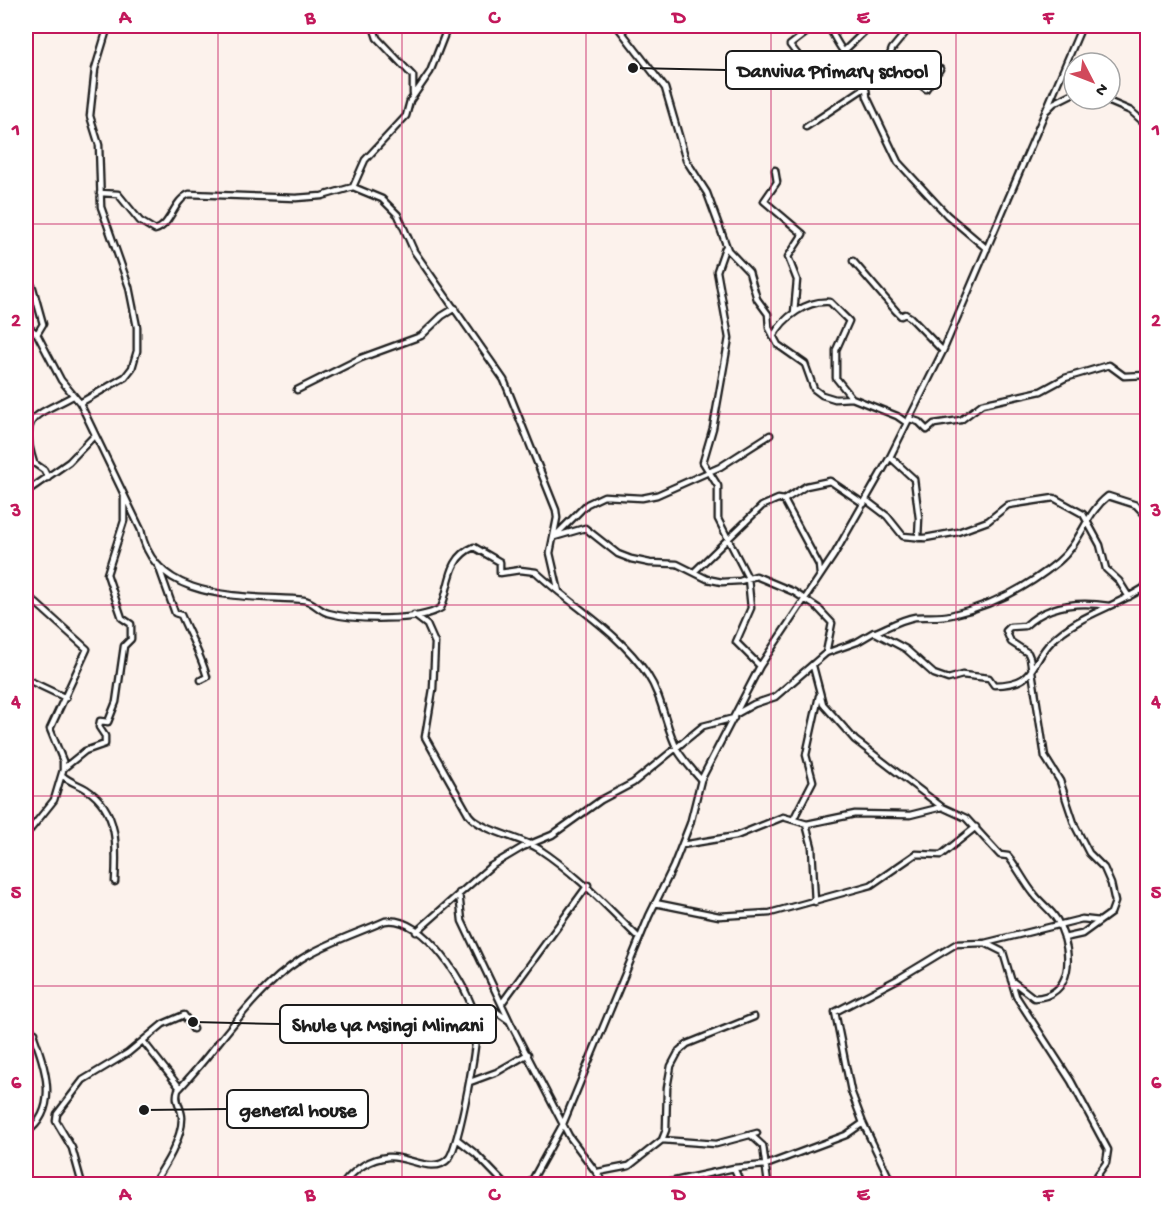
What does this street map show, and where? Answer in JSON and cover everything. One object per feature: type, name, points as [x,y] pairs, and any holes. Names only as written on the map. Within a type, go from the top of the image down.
[{"type":"street","points":[[80,403],[125,377],[132,368],[137,351],[137,327],[129,287],[105,218],[100,193],[100,154],[90,116],[95,69],[108,26]]},
{"type":"street","points":[[372,26],[376,38],[413,76],[413,95]]},
{"type":"street","points":[[353,187],[365,160],[406,116],[413,95],[430,72],[448,26]]},
{"type":"street","points":[[562,26],[609,26]]},
{"type":"street","points":[[617,26],[665,88],[686,160],[707,193],[713,215],[721,227],[725,252],[720,258],[717,271],[729,338],[713,428],[703,462],[718,486],[718,519],[748,578],[751,608],[736,642],[760,666]]},
{"type":"street","points":[[801,59],[790,45],[815,26]]},
{"type":"street","points":[[828,26],[843,52],[858,68],[866,87],[867,97],[898,162],[947,215],[987,249]]},
{"type":"street","points":[[843,52],[870,26]]},
{"type":"street","points":[[911,26],[892,49],[888,61],[926,89],[940,69]]},
{"type":"street","points":[[530,1185],[563,1124],[639,938],[682,845],[701,780],[760,666],[820,575],[890,457],[943,351],[1082,26]]},
{"type":"street","points":[[806,127],[866,87]]},
{"type":"street","points":[[1046,112],[1054,103],[1062,99]]},
{"type":"street","points":[[1122,107],[1131,111],[1148,126]]},
{"type":"street","points":[[775,170],[777,182],[764,201],[803,234],[788,258],[797,280],[794,313]]},
{"type":"street","points":[[100,193],[118,194],[141,221],[155,230],[161,228],[177,202],[189,194],[296,198],[322,196],[353,187],[377,196],[394,210],[414,251],[504,380],[514,402],[553,500],[557,518],[550,553],[559,592]]},
{"type":"street","points":[[724,242],[732,256],[748,272],[757,299],[769,317],[769,328],[773,337],[778,345],[805,363],[817,392],[835,399],[852,398],[908,421],[919,422],[927,430],[934,424],[958,421],[982,404],[1041,391],[1065,378],[1109,365],[1124,376],[1148,375]]},
{"type":"street","points":[[853,261],[901,316],[905,314],[910,317],[943,351]]},
{"type":"street","points":[[26,275],[33,288],[42,317],[43,328],[37,334]]},
{"type":"street","points":[[773,337],[781,324],[794,313],[818,302],[828,302],[848,318],[849,323],[836,350],[836,376],[852,398]]},
{"type":"street","points":[[297,390],[361,358],[421,336],[442,316],[455,308]]},
{"type":"street","points":[[26,325],[37,334],[61,380],[80,403],[141,530],[145,549],[182,582],[200,591],[287,601],[305,600],[326,613],[351,618],[414,615],[441,608],[454,562],[460,554],[474,547],[500,562],[500,573],[534,570],[592,616],[642,667],[660,696],[678,749],[701,780]]},
{"type":"street","points":[[48,478],[44,470],[34,463],[28,434],[31,424],[38,413],[74,396]]},
{"type":"street","points":[[554,537],[587,504],[604,496],[653,496],[710,473],[770,435]]},
{"type":"street","points":[[26,492],[78,454],[94,436]]},
{"type":"street","points":[[890,457],[914,479],[919,518],[918,538]]},
{"type":"street","points":[[694,572],[762,506],[778,499],[784,500],[806,486],[830,481],[887,516],[903,536],[918,538],[958,532],[988,521],[1008,505],[1038,499],[1059,499],[1079,510],[1087,520],[1100,545],[1106,569],[1119,581],[1129,597]]},
{"type":"street","points":[[26,834],[54,800],[64,768],[85,751],[105,744],[105,736],[99,727],[100,720],[108,722],[115,708],[124,645],[131,639],[131,624],[122,618],[107,574],[124,521],[123,493]]},
{"type":"street","points":[[416,932],[491,866],[556,833],[600,800],[633,783],[659,760],[678,749],[703,726],[735,716],[754,704],[775,697],[826,653],[907,619],[955,614],[1006,595],[1043,574],[1068,554],[1079,540],[1087,520],[1106,498],[1111,496],[1136,505],[1148,518]]},
{"type":"street","points":[[784,500],[819,564],[820,575]]},
{"type":"street","points":[[554,537],[585,528],[627,558],[650,563],[677,564],[707,579],[722,582],[759,576],[804,599],[832,623],[826,653]]},
{"type":"street","points":[[158,563],[175,612],[181,615],[197,654],[202,658],[207,676],[201,680]]},
{"type":"street","points":[[876,632],[906,649],[927,670],[948,679],[962,675],[989,678],[994,685],[1005,685],[1022,681],[1031,673],[1052,641],[1086,616],[1111,606],[1148,585]]},
{"type":"street","points":[[26,594],[87,649],[50,729],[64,768]]},
{"type":"street","points":[[1064,938],[1080,935],[1100,921],[1115,906],[1112,887],[1104,868],[1089,853],[1075,826],[1060,781],[1045,757],[1028,652],[1011,642],[1006,634],[1009,628],[1025,626],[1035,615],[1070,605],[1084,602],[1111,606]]},
{"type":"street","points":[[414,615],[428,625],[435,643],[433,688],[425,737],[472,820],[531,844],[588,885],[606,907],[639,938]]},
{"type":"street","points":[[813,666],[820,694],[829,713],[855,740],[942,807],[966,818],[1000,855],[1008,856],[1034,895],[1051,910],[1060,925],[1064,938],[1068,966],[1062,986],[1044,996],[1034,998],[1011,980]]},
{"type":"street","points":[[26,679],[66,698]]},
{"type":"street","points":[[794,818],[813,781],[806,755],[820,694]]},
{"type":"street","points":[[62,775],[88,790],[107,811],[117,834],[114,882]]},
{"type":"street","points":[[682,845],[736,836],[778,818],[794,818],[806,824],[855,814],[910,815],[942,807]]},
{"type":"street","points":[[26,824],[30,829]]},
{"type":"street","points":[[806,824],[812,847],[815,902]]},
{"type":"street","points":[[655,903],[719,916],[770,913],[871,885],[916,854],[940,855],[976,827]]},
{"type":"street","points":[[502,1003],[588,885]]},
{"type":"street","points":[[459,893],[462,921],[510,1022],[578,1150],[598,1172],[605,1185]]},
{"type":"street","points":[[875,1185],[890,1182],[863,1123],[846,1071],[835,1012],[903,976],[956,944],[985,943],[1082,920],[1100,921]]},
{"type":"street","points":[[153,1185],[179,1135],[182,1114],[176,1098],[180,1088],[239,1016],[301,959],[385,921],[398,922],[436,946],[468,995],[477,1021],[470,1082],[457,1140],[451,1155],[440,1165],[424,1164],[395,1157],[381,1158],[355,1169],[343,1185]]},
{"type":"street","points":[[985,943],[1003,952],[1016,996],[1071,1081],[1108,1150],[1106,1163],[1091,1185]]},
{"type":"street","points":[[26,992],[28,1020],[35,1033],[48,1099],[43,1114],[26,1133]]},
{"type":"street","points":[[477,1021],[494,1010],[510,1022]]},
{"type":"street","points":[[82,1185],[69,1142],[56,1121],[57,1114],[83,1080],[128,1053],[163,1024],[182,1015],[187,1016],[193,1029]]},
{"type":"street","points":[[598,1172],[629,1166],[662,1140],[666,1130],[668,1080],[673,1060],[679,1051],[687,1044],[754,1017]]},
{"type":"street","points":[[26,1038],[35,1033]]},
{"type":"street","points":[[143,1041],[180,1088]]},
{"type":"street","points":[[470,1082],[497,1072],[528,1054]]},
{"type":"street","points":[[661,1185],[734,1168],[766,1165],[846,1135],[863,1123]]},
{"type":"street","points":[[662,1140],[716,1144],[754,1134],[762,1144],[768,1185]]},
{"type":"street","points":[[457,1140],[476,1154],[505,1185]]},
{"type":"street","points":[[734,1168],[741,1185]]},
{"type":"place","name":"Danviva Primary school","points":[[633,68]]},
{"type":"place","name":"Shule ya Msingi Mlimani","points":[[193,1022]]},
{"type":"place","name":"general house","points":[[144,1110]]}]
